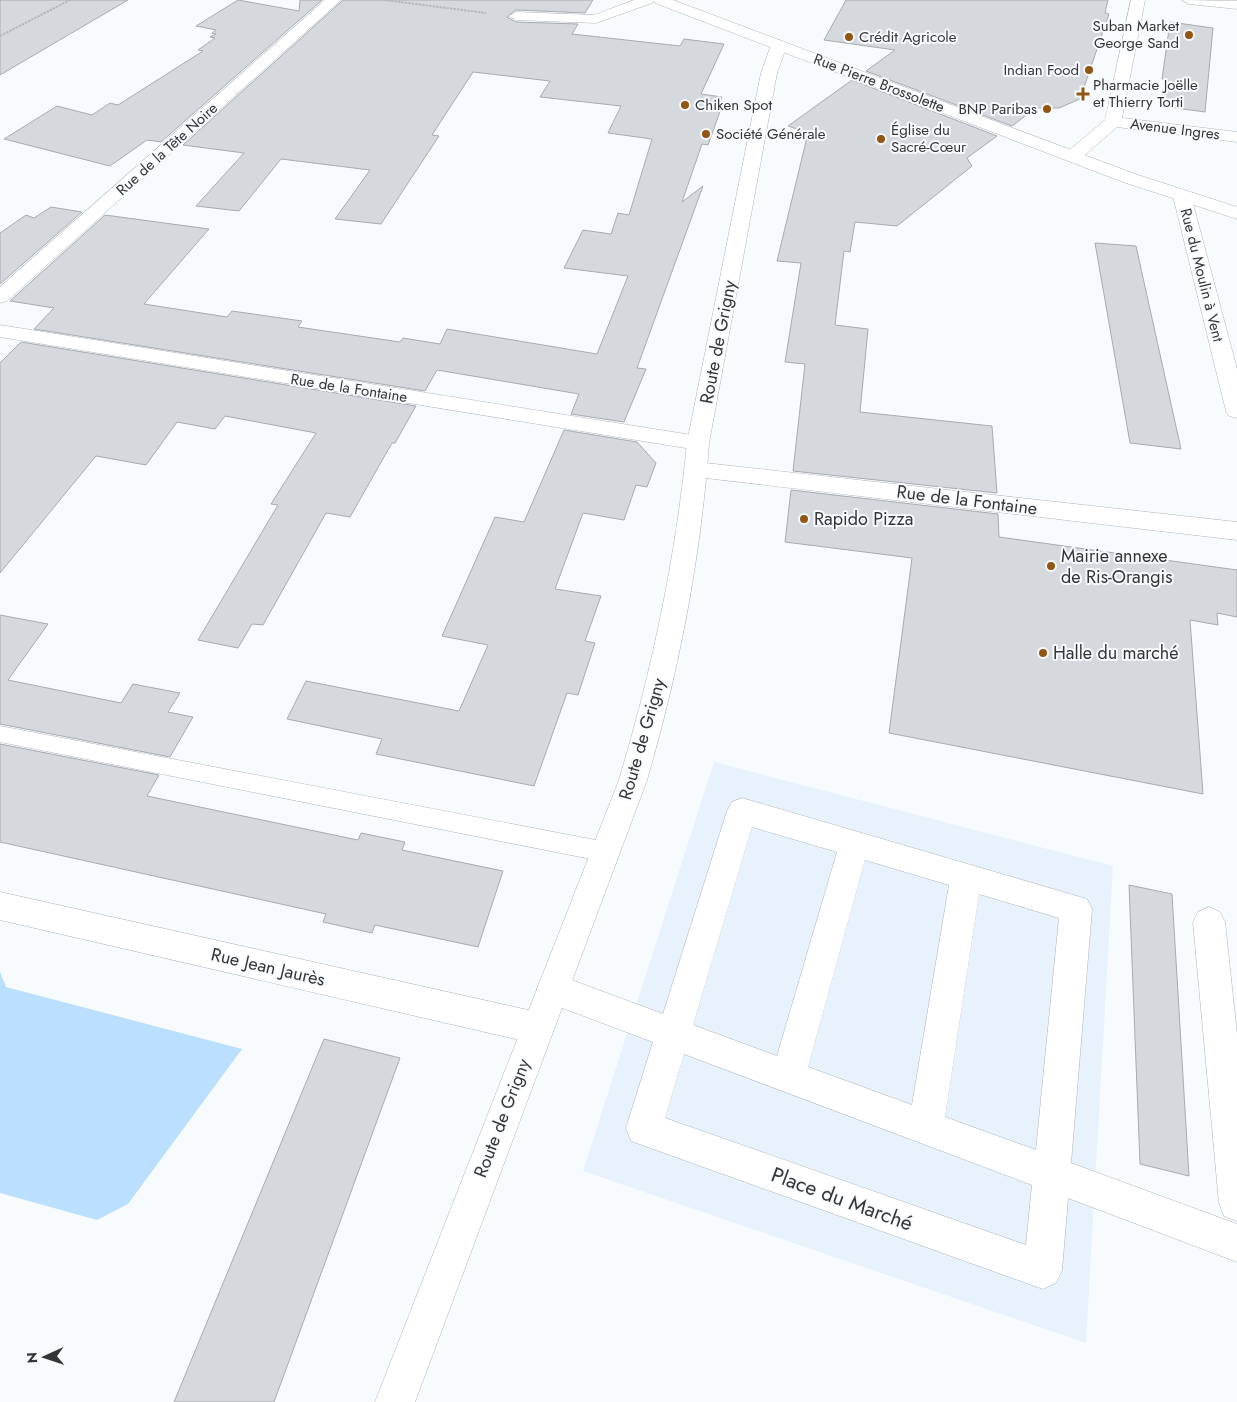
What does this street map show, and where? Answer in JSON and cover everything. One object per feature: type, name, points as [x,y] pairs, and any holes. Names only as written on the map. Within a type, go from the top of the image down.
[{"type":"street","name":"Rue de la Tête Noire","points":[[0,297],[334,0]]},
{"type":"street","points":[[516,16],[596,20],[647,0]]},
{"type":"street","name":"Rue Pierre Brossolette","points":[[660,0],[1073,156],[1182,196],[1237,213]]},
{"type":"street","points":[[1073,156],[1113,122],[1138,0]]},
{"type":"street","points":[[1189,0],[1237,5]]},
{"type":"street","name":"Route de Grigny","points":[[395,1402],[606,852],[646,736],[680,588],[697,457],[770,73],[779,45]]},
{"type":"street","name":"Avenue Ingres","points":[[1113,122],[1237,137]]},
{"type":"street","name":"Rue Pierre Brossolette","points":[[1182,196],[1237,221]]},
{"type":"street","name":"Rue du Moulin à Vent","points":[[1182,196],[1237,411]]},
{"type":"street","name":"Rue de la Fontaine","points":[[0,331],[697,457],[1237,531]]},
{"type":"street","name":"Place du Marché","points":[[742,810],[966,877],[1076,909],[1043,1270],[644,1128],[742,810]]},
{"type":"street","points":[[789,1075],[854,844]]},
{"type":"street","points":[[926,1127],[966,877]]},
{"type":"street","name":"Rue Jean Jaurès","points":[[0,906],[537,1028]]},
{"type":"street","points":[[1209,922],[1237,1203]]},
{"type":"street","points":[[553,989],[789,1075],[1237,1243]]},
{"type":"lane","points":[[0,734],[606,852]]},
{"type":"path","points":[[0,36],[70,0]]},
{"type":"path","points":[[384,0],[516,16]]},
{"type":"shaded area","points":[[714,762],[1113,866],[1086,1343],[583,1171]]},
{"type":"shaded area","points":[[0,972],[6,987],[242,1049],[128,1204],[97,1220],[0,1193]]},
{"type":"building","points":[[0,0],[128,0],[0,75]]},
{"type":"building","points":[[238,0],[299,11],[300,0],[322,0],[161,142],[147,140],[110,166],[4,139],[57,106],[92,115],[110,103],[118,105],[203,51],[198,50],[215,38],[210,37],[216,34],[212,33],[216,30],[196,26]]},
{"type":"building","points":[[343,0],[593,0],[585,13],[516,10],[507,17],[516,22],[578,24],[572,34],[680,46],[684,39],[724,44],[701,94],[722,97],[719,105],[722,106],[708,145],[702,144],[682,202],[703,186],[637,368],[646,369],[624,422],[571,414],[579,394],[437,370],[425,391],[34,329],[54,308],[10,301],[105,215],[209,229],[144,304],[227,317],[232,311],[302,321],[298,327],[400,342],[403,338],[440,344],[447,329],[597,354],[628,276],[564,268],[583,230],[611,234],[618,213],[629,215],[652,139],[608,133],[621,106],[540,97],[550,81],[473,72],[432,135],[439,136],[381,224],[335,219],[370,170],[281,159],[239,211],[196,206],[244,153],[183,145]]},
{"type":"building","points":[[846,0],[1108,0],[1105,13],[1109,14],[1080,99],[1059,108],[1036,108],[1012,126],[866,71],[895,50],[824,40]]},
{"type":"building","points":[[1170,22],[1213,28],[1205,112],[1161,106],[1165,79],[1162,79]]},
{"type":"building","points":[[852,80],[997,136],[967,158],[972,166],[897,226],[855,222],[850,252],[844,251],[835,325],[868,329],[860,412],[992,426],[997,493],[793,471],[805,364],[785,362],[801,263],[777,261],[808,133],[788,126]]},
{"type":"building","points":[[51,207],[82,212],[0,284],[0,233],[26,215],[34,218]]},
{"type":"building","points":[[1095,243],[1136,246],[1181,449],[1130,443]]},
{"type":"building","points":[[21,342],[416,406],[395,443],[392,443],[350,517],[326,513],[263,625],[252,624],[238,648],[198,640],[278,505],[271,504],[316,433],[225,416],[215,429],[177,422],[146,465],[96,456],[0,573],[0,363]]},
{"type":"building","points":[[564,430],[637,442],[656,463],[647,487],[636,485],[624,520],[583,513],[555,589],[601,596],[585,641],[595,643],[578,695],[567,693],[534,786],[376,754],[382,739],[287,719],[306,681],[459,711],[488,645],[442,636],[495,517],[524,522]]},
{"type":"building","points":[[791,490],[998,514],[999,537],[1237,570],[1237,617],[1217,613],[1218,625],[1190,620],[1203,794],[889,733],[912,558],[785,542]]},
{"type":"building","points":[[0,615],[48,624],[8,680],[121,703],[133,684],[180,693],[168,712],[193,717],[170,757],[0,724]]},
{"type":"building","points":[[0,744],[159,775],[147,796],[358,840],[361,833],[405,842],[402,850],[503,871],[478,947],[375,925],[372,933],[323,922],[326,914],[0,842]]},
{"type":"building","points":[[1129,885],[1172,894],[1189,1176],[1140,1164]]},
{"type":"building","points":[[324,1039],[400,1058],[274,1402],[174,1402]]},
{"type":"place","name":"Suban Market George Sand","points":[[1189,35]]},
{"type":"place","name":"Crédit Agricole","points":[[849,37]]},
{"type":"place","name":"Indian Food","points":[[1089,70]]},
{"type":"place","name":"Pharmacie Joëlle et Thierry Torti","points":[[1083,94]]},
{"type":"place","name":"Chiken Spot","points":[[685,105]]},
{"type":"place","name":"BNP Paribas","points":[[1047,109]]},
{"type":"place","name":"Société Générale","points":[[706,134]]},
{"type":"place","name":"Église du Sacré-Cœur","points":[[881,139]]},
{"type":"place","name":"Rapido Pizza","points":[[804,519]]},
{"type":"place","name":"Mairie annexe de Ris-Orangis","points":[[1051,566]]},
{"type":"place","name":"Halle du marché","points":[[1043,653]]}]
